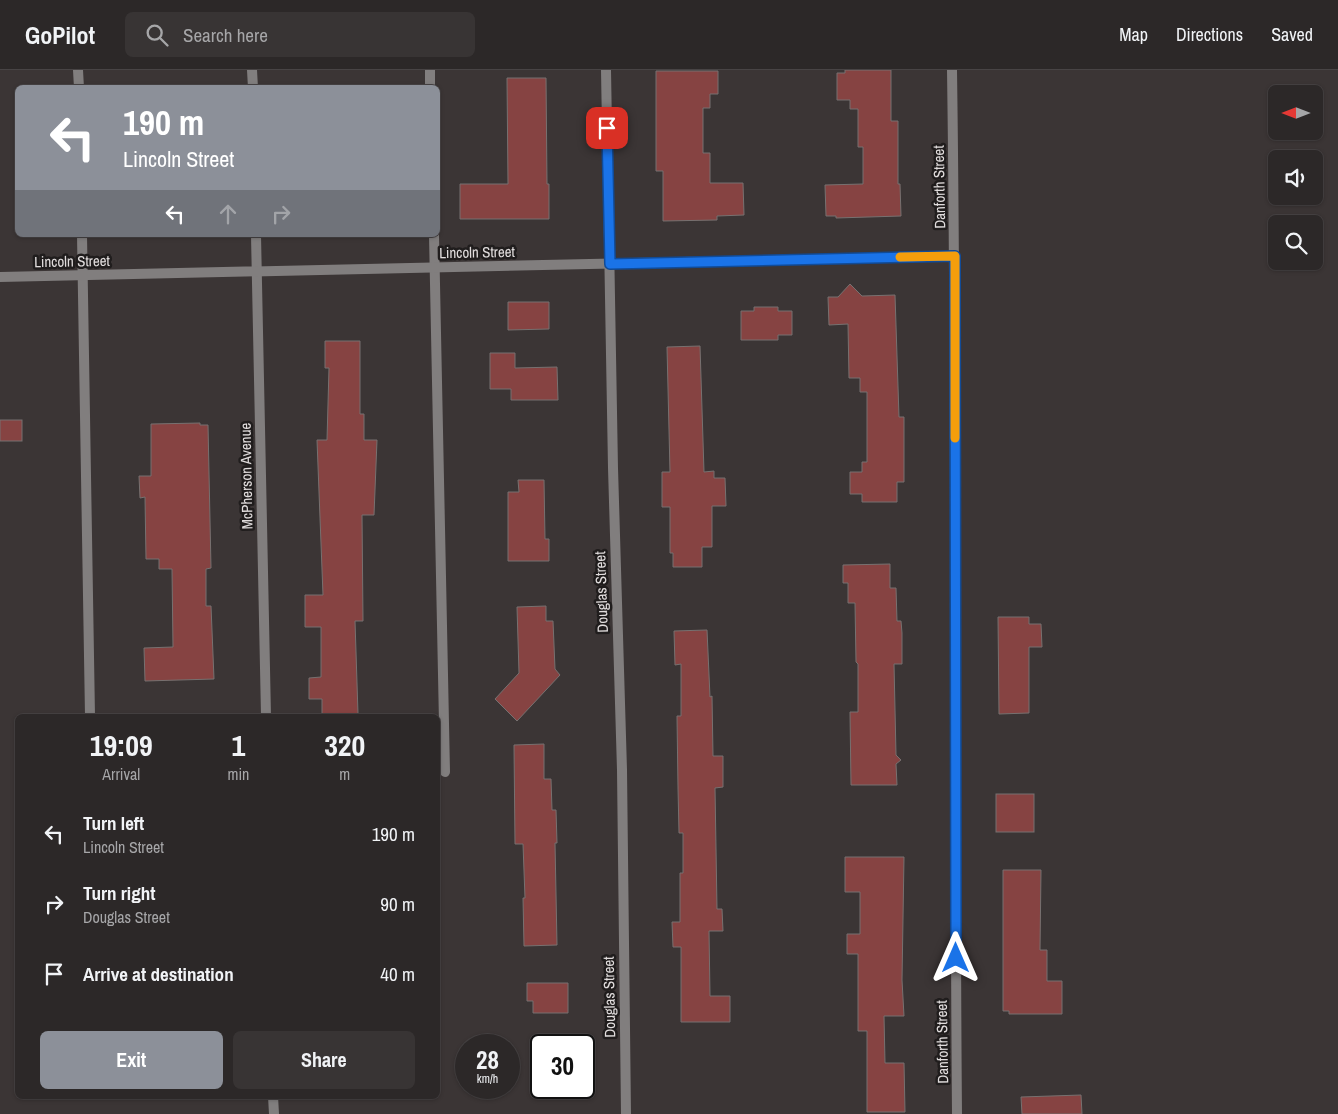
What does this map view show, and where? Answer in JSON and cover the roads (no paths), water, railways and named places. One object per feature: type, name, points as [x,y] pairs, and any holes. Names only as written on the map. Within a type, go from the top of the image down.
[{"type":"street","points":[[78,70],[79,85]]},
{"type":"street","points":[[252,70],[253,85]]},
{"type":"street","points":[[430,70],[430,85]]},
{"type":"street","name":"Douglas Street","points":[[606,70],[613,468],[622,770],[626,1114]]},
{"type":"street","name":"Danforth Street","points":[[952,70],[955,256],[955,861],[958,1114]]},
{"type":"street","points":[[82,237],[90,714]]},
{"type":"street","name":"McPherson Avenue","points":[[256,237],[266,714]]},
{"type":"street","points":[[434,237],[445,772]]},
{"type":"street","name":"Lincoln Street","points":[[0,277],[955,256]]},
{"type":"street","points":[[273,1099],[274,1114]]}]
